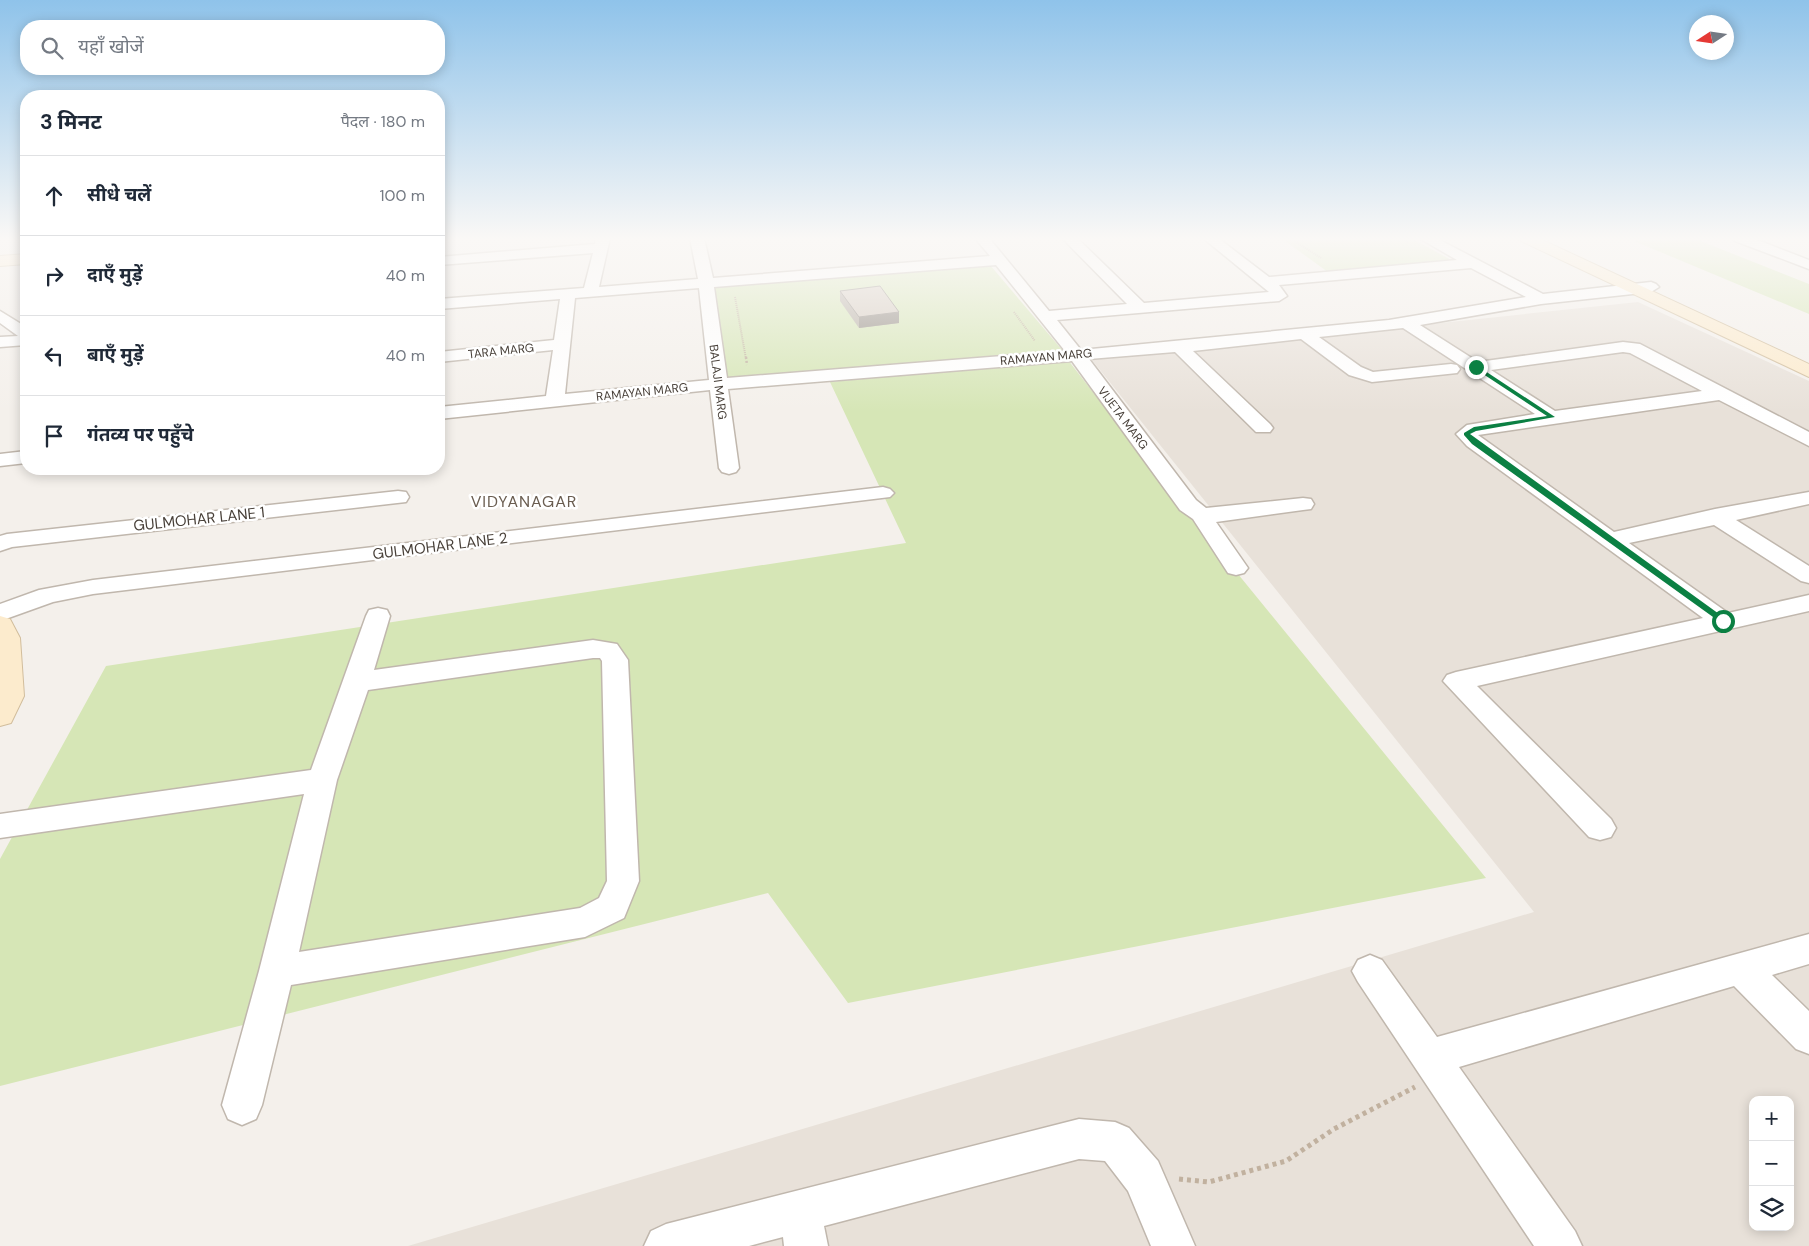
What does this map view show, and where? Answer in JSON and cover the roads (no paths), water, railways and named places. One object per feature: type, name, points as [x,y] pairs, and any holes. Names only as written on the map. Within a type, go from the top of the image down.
[{"type":"street","points":[[445,303],[531,296]]},
{"type":"street","points":[[555,400],[568,296]]},
{"type":"street","name":"BALAJI MARG","points":[[708,296],[729,468]]},
{"type":"street","name":"VIJETA MARG","points":[[1029,296],[1076,354],[1188,505],[1201,515],[1236,568]]},
{"type":"street","points":[[1128,296],[1139,307]]},
{"type":"street","points":[[1045,316],[1277,296]]},
{"type":"street","points":[[1536,296],[1541,299]]},
{"type":"street","name":"RAMAYAN MARG","points":[[445,412],[718,384],[1179,346],[1405,322],[1567,296]]},
{"type":"street","points":[[1659,296],[1809,371]]},
{"type":"street","points":[[1662,296],[1809,360]]},
{"type":"street","points":[[0,316],[20,330]]},
{"type":"street","points":[[1405,322],[1552,417]]},
{"type":"street","points":[[1303,333],[1355,372],[1372,377],[1451,369]]},
{"type":"street","points":[[0,342],[20,340]]},
{"type":"street","name":"TARA MARG","points":[[445,356],[563,344]]},
{"type":"street","points":[[1179,346],[1263,428]]},
{"type":"street","points":[[1476,367],[1623,347],[1634,348],[1809,440]]},
{"type":"street","points":[[1721,394],[1474,429],[1466,434],[1474,442],[1723,621]]},
{"type":"street","points":[[0,460],[20,458]]},
{"type":"street","name":"GULMOHAR LANE 2","points":[[0,613],[48,595],[93,587],[883,493]]},
{"type":"street","name":"GULMOHAR LANE 1","points":[[0,544],[7,541],[398,497]]},
{"type":"street","points":[[1610,540],[1716,516],[1809,498]]},
{"type":"street","points":[[1201,515],[1217,515],[1304,504]]},
{"type":"street","points":[[1716,516],[1809,576]]},
{"type":"street","points":[[1600,828],[1456,681],[1809,603]]},
{"type":"street","points":[[242,1105],[277,971],[322,780],[378,616]]},
{"type":"street","points":[[0,625],[6,638],[9,696],[0,715]]},
{"type":"street","points":[[277,971],[585,922],[612,908],[623,881],[615,660],[608,650],[593,650],[357,682]]},
{"type":"street","points":[[0,826],[322,780]]},
{"type":"street","points":[[1437,1065],[1740,968],[1809,949]]},
{"type":"street","points":[[1740,968],[1809,1036]]},
{"type":"street","points":[[1370,971],[1437,1065],[1560,1246]]},
{"type":"street","points":[[666,1246],[803,1229],[1079,1139],[1115,1142],[1143,1176],[1173,1246]]},
{"type":"district","name":"VIDYANAGAR","points":[[524,501]]}]
